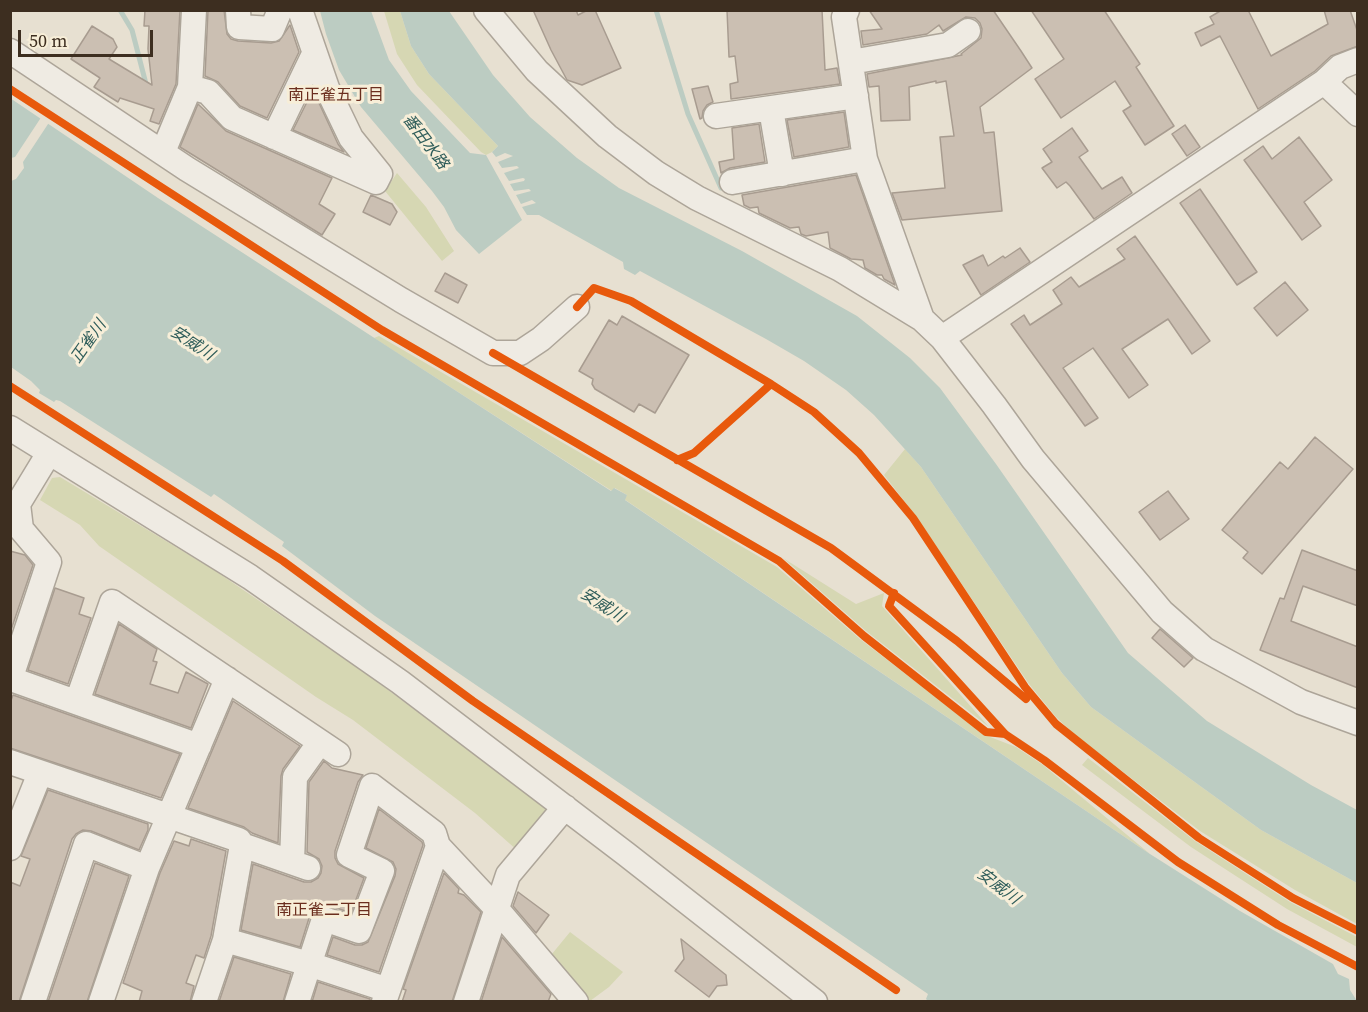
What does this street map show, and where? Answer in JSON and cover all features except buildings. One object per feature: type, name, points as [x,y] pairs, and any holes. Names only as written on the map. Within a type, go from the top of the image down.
[{"type":"street","points":[[163,152],[190,87],[194,10]]},
{"type":"street","points":[[238,10],[239,27],[272,29],[280,10]]},
{"type":"street","points":[[190,87],[208,92],[232,118],[376,182],[380,174],[351,138],[314,54],[300,10]]},
{"type":"street","points":[[486,10],[537,71],[607,136],[656,173],[697,198],[840,269],[922,319],[942,338],[1033,459],[1162,612],[1204,648],[1301,702],[1358,723]]},
{"type":"street","points":[[847,10],[844,17],[865,159],[922,319]]},
{"type":"street","points":[[851,62],[948,45],[968,31]]},
{"type":"street","points":[[10,51],[163,152],[401,300],[493,353],[520,353],[541,339],[577,307]]},
{"type":"street","points":[[274,137],[314,54]]},
{"type":"street","points":[[942,338],[1324,82],[1340,67],[1358,60]]},
{"type":"street","points":[[1324,82],[1358,114]]},
{"type":"street","points":[[716,116],[856,96]]},
{"type":"street","points":[[771,109],[782,174]]},
{"type":"street","points":[[732,182],[865,159]]},
{"type":"street","points":[[10,428],[250,577],[399,682],[565,807],[785,993],[815,1002]]},
{"type":"street","points":[[49,453],[18,504],[21,529],[49,562],[11,680],[199,746]]},
{"type":"street","points":[[10,762],[239,840],[242,845],[300,865],[295,777],[290,770],[329,748],[112,602],[77,702]]},
{"type":"street","points":[[101,1002],[147,868],[227,679]]},
{"type":"street","points":[[10,848],[40,773]]},
{"type":"street","points":[[297,1002],[324,919],[359,931],[382,871],[350,855],[372,786],[434,833],[438,846],[496,908],[567,997]]},
{"type":"street","points":[[466,1002],[508,875],[565,807]]},
{"type":"street","points":[[33,1002],[86,844],[147,868]]},
{"type":"street","points":[[204,1002],[225,940],[242,845]]},
{"type":"street","points":[[225,940],[309,964],[386,996],[438,846]]},
{"type":"green space","points":[[384,11],[400,11],[411,46],[429,74],[498,146],[492,152],[486,155],[481,152],[417,85],[397,54]]},
{"type":"green space","points":[[397,173],[426,207],[454,251],[442,261],[385,191]]},
{"type":"green space","points":[[379,336],[777,567],[860,639],[985,735],[1016,747],[1043,765],[1150,854],[624,499],[627,495],[615,488],[612,491],[374,338]]},
{"type":"green space","points":[[905,449],[921,467],[1062,673],[1091,707],[1261,830],[1357,883],[1357,924],[1295,890],[1200,831],[1075,735],[1056,717],[1029,684],[916,516],[884,475]]},
{"type":"green space","points":[[60,477],[214,570],[368,675],[549,810],[518,851],[475,813],[353,720],[316,697],[99,546],[80,525],[40,500],[52,478]]},
{"type":"green space","points":[[783,558],[856,604],[884,593],[882,606],[989,727],[866,631]]},
{"type":"green space","points":[[1088,758],[1195,841],[1290,902],[1357,937],[1357,947],[1287,909],[1191,847],[1082,765]]},
{"type":"green space","points":[[570,932],[623,972],[609,987],[590,1001],[587,1001],[547,960]]},
{"type":"water","name":"番田水路","points":[[320,11],[371,11],[389,60],[411,91],[470,153],[486,155],[522,220],[479,254],[456,230],[444,207],[432,191],[361,107],[339,70]]},
{"type":"water","points":[[400,11],[449,11],[493,75],[530,117],[577,158],[619,188],[742,251],[857,316],[910,358],[940,388],[1128,653],[1207,721],[1311,785],[1357,810],[1357,883],[1261,830],[1091,707],[1062,673],[921,467],[874,415],[846,390],[804,361],[766,339],[640,271],[635,275],[624,269],[623,262],[539,215],[527,215],[522,207],[536,203],[532,200],[521,204],[516,195],[531,191],[529,189],[514,191],[510,184],[525,179],[509,181],[504,173],[519,168],[517,166],[502,168],[498,162],[513,156],[505,153],[496,157],[492,152],[498,146],[429,74],[411,46]]},
{"type":"water","points":[[10,98],[158,198],[611,491],[614,488],[627,495],[625,500],[1150,854],[1240,911],[1333,964],[1338,974],[1349,979],[1350,990],[1357,1001],[928,1001],[926,999],[928,994],[375,616],[282,546],[284,542],[214,494],[211,497],[60,401],[54,402],[39,393],[40,390],[31,381],[11,367]]},
{"type":"pier","points":[[42,116],[50,121],[23,162],[24,168],[16,179],[11,181],[11,158],[15,157]]},
{"type":"waterway","points":[[120,10],[132,30],[146,84]]},
{"type":"waterway","points":[[656,10],[688,114],[721,188]]},
{"type":"cycle path","points":[[10,89],[382,330],[779,561],[864,636],[986,732],[1005,734]]},
{"type":"cycle path","points":[[577,307],[594,288],[631,301],[814,412],[859,453],[913,518],[1025,687],[1056,724],[1199,838],[1293,898],[1358,931]]},
{"type":"cycle path","points":[[493,353],[831,548],[957,641],[1026,699]]},
{"type":"cycle path","points":[[677,460],[694,453],[771,384]]},
{"type":"cycle path","points":[[10,386],[283,561],[473,701],[896,990]]},
{"type":"cycle path","points":[[894,593],[889,606],[1005,734],[1044,760],[1178,862],[1278,925],[1358,967]]},
{"type":"district","name":"南正雀五丁目","points":[[336,96]]},
{"type":"district","name":"南正雀二丁目","points":[[324,911]]},
{"type":"water label","name":"正雀川","points":[[89,342]]},
{"type":"water label","name":"安威川","points":[[192,344]]},
{"type":"water label","name":"安威川","points":[[602,606]]},
{"type":"water label","name":"安威川","points":[[998,887]]}]
